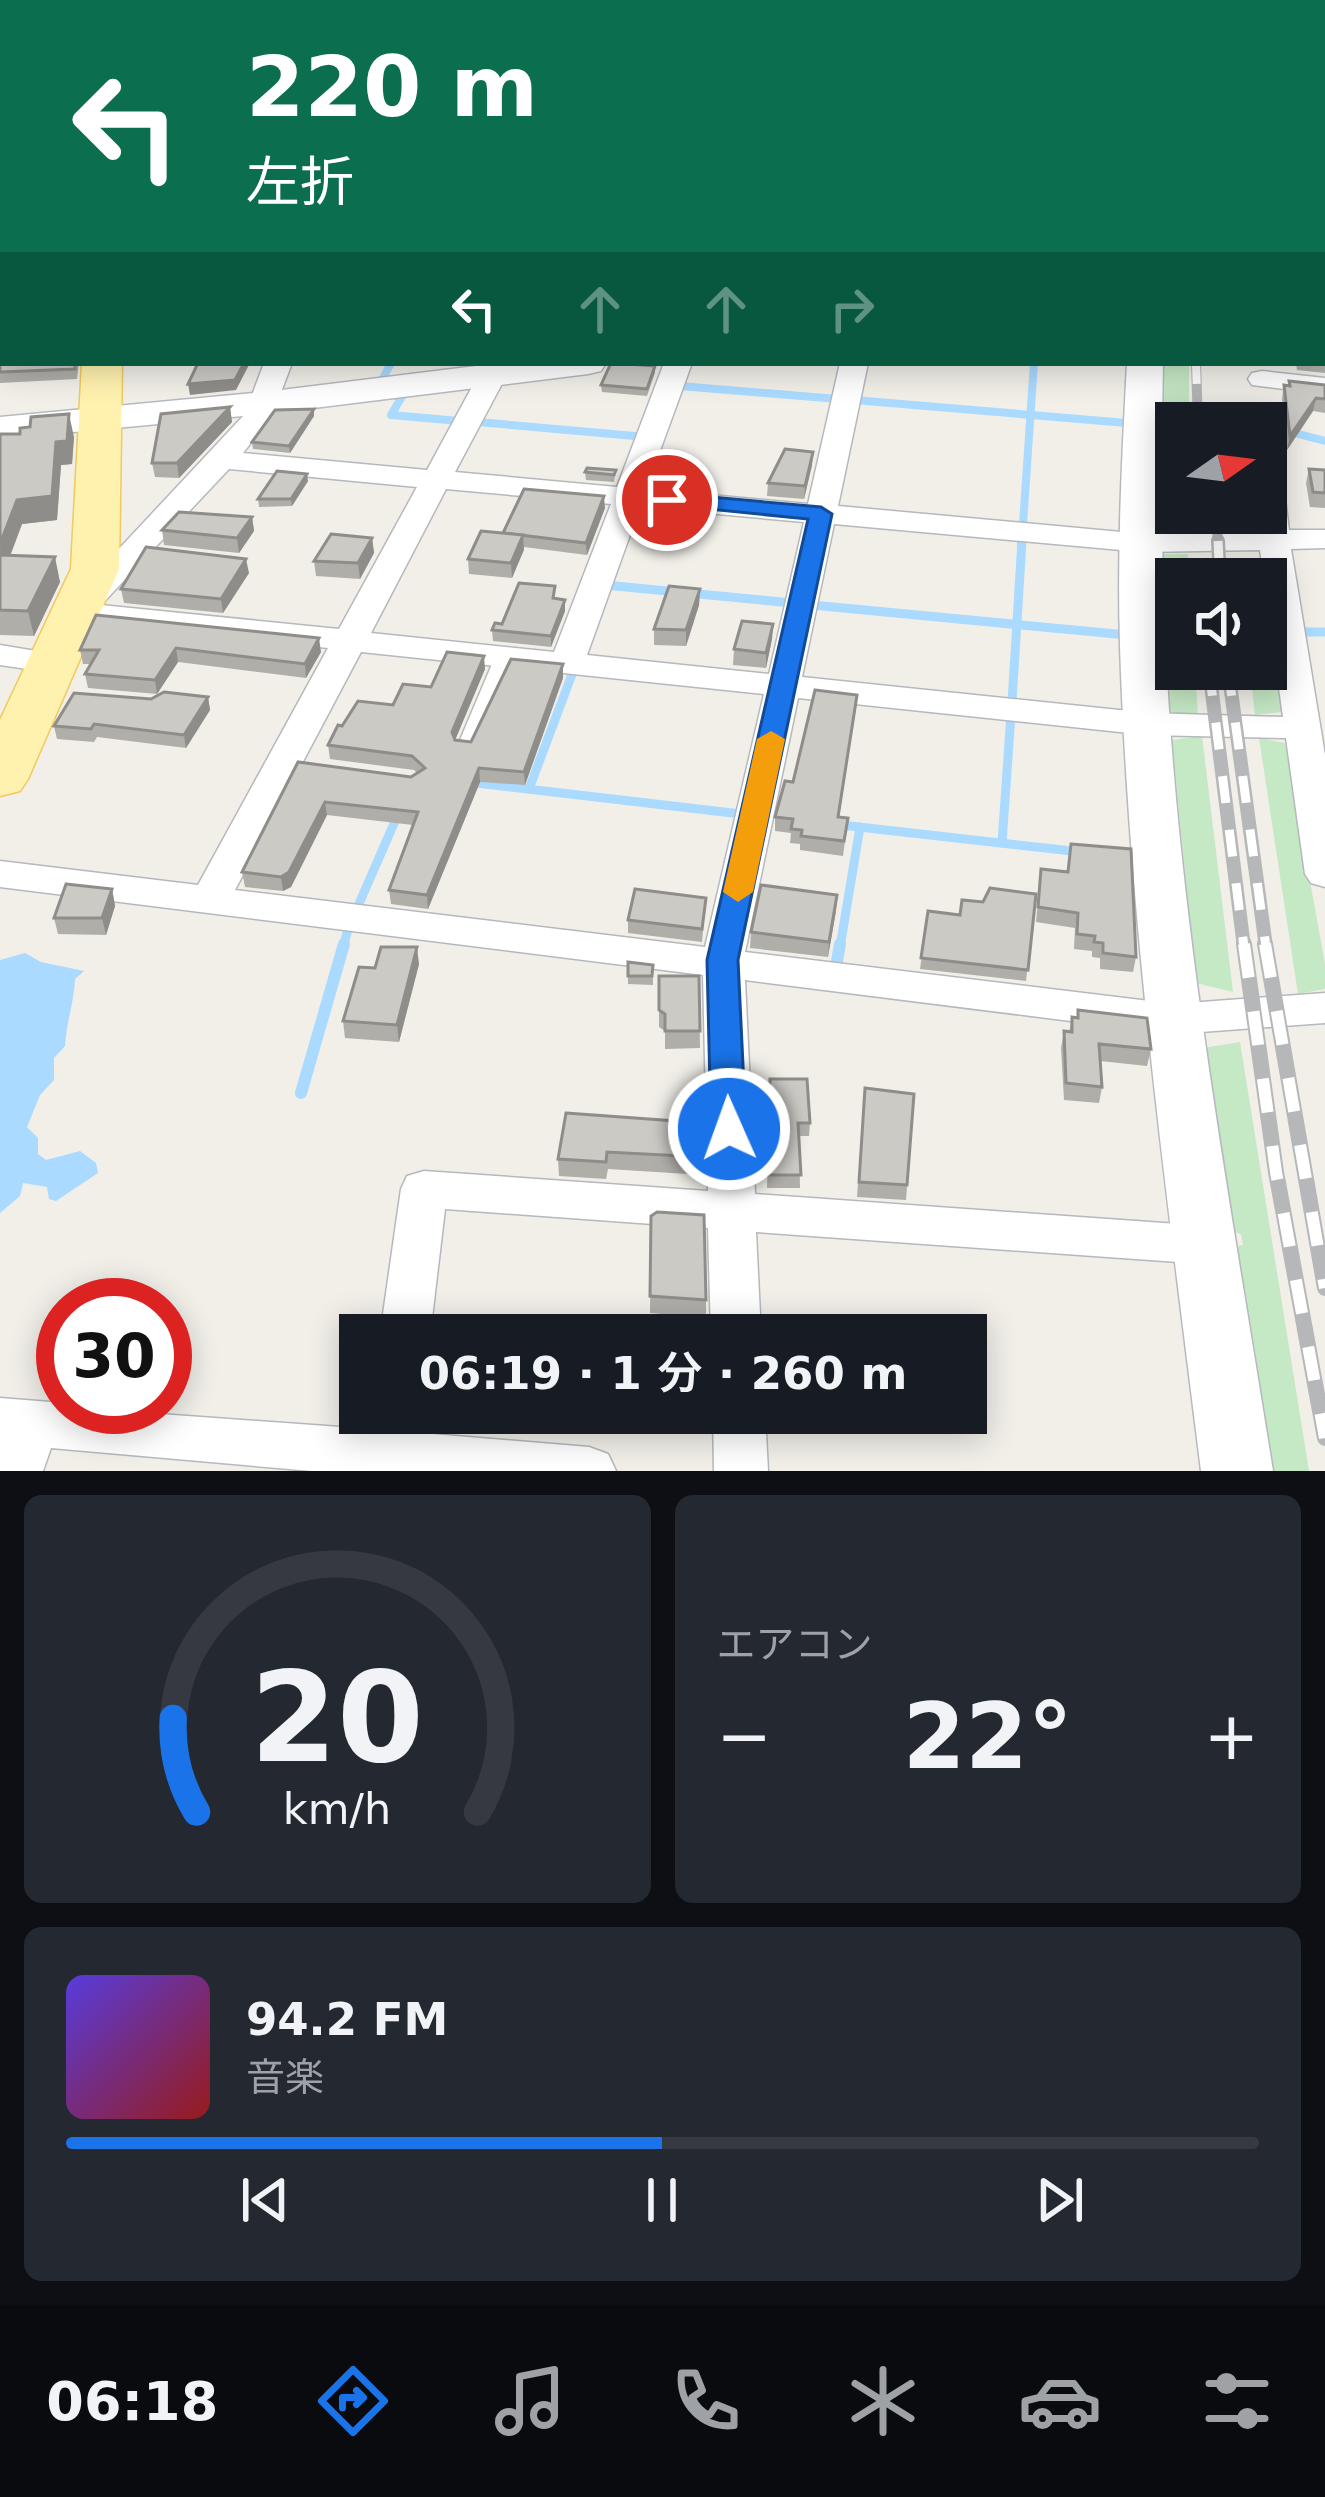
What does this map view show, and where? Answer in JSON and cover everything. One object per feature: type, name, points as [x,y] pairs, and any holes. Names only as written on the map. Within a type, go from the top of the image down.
[{"type":"main road","points":[[0,779],[52,684],[95,569],[102,366]]},
{"type":"street","points":[[78,610],[145,552],[222,460],[265,403],[277,366]]},
{"type":"street","points":[[0,428],[265,403],[542,366]]},
{"type":"street","points":[[567,663],[677,366]]},
{"type":"street","points":[[735,1314],[723,960],[853,366]]},
{"type":"street","points":[[1144,366],[1148,724],[1174,1019],[1237,1471]]},
{"type":"street","points":[[211,898],[295,764],[350,641],[496,369]]},
{"type":"street","points":[[1264,402],[1262,371],[1325,386]]},
{"type":"street","points":[[222,460],[1143,543],[1325,538]]},
{"type":"street","points":[[1274,534],[1308,720],[1325,874]]},
{"type":"street","points":[[78,610],[1148,724],[1308,720]]},
{"type":"street","points":[[0,655],[52,684]]},
{"type":"street","points":[[0,874],[1174,1019],[1325,1008]]},
{"type":"street","points":[[408,1314],[424,1189],[1206,1245]]},
{"type":"street","points":[[740,1434],[741,1471]]},
{"type":"street","points":[[17,1439],[392,1445],[589,1471]]},
{"type":"lane","points":[[466,747],[505,657]]},
{"type":"green space","points":[[1163,366],[1189,366],[1189,402],[1163,402]]},
{"type":"green space","points":[[1161,554],[1188,554],[1188,558],[1161,558]]},
{"type":"green space","points":[[1167,690],[1196,690],[1198,716],[1169,712]]},
{"type":"green space","points":[[1252,690],[1279,690],[1282,712],[1255,715]]},
{"type":"green space","points":[[1202,736],[1233,992],[1196,983],[1172,740]]},
{"type":"green space","points":[[1259,738],[1285,743],[1325,964],[1325,989],[1298,994]]},
{"type":"green space","points":[[1240,1042],[1309,1471],[1269,1471],[1232,1247],[1243,1245],[1241,1234],[1231,1231],[1203,1048]]},
{"type":"water","points":[[25,953],[41,962],[84,971],[75,979],[65,1046],[54,1058],[54,1080],[40,1095],[27,1127],[38,1138],[38,1154],[46,1160],[80,1151],[96,1163],[98,1173],[56,1201],[49,1199],[47,1187],[23,1183],[20,1196],[0,1213],[0,960]]},
{"type":"building","points":[[0,366],[75,366],[75,369],[0,372]]},
{"type":"building","points":[[197,366],[242,366],[235,380],[188,384]]},
{"type":"building","points":[[610,366],[655,366],[647,389],[601,385]]},
{"type":"building","points":[[1289,381],[1325,385],[1325,399],[1316,398],[1290,436],[1284,385],[1290,386]]},
{"type":"building","points":[[230,407],[177,463],[152,463],[161,414]]},
{"type":"building","points":[[314,409],[289,446],[252,442],[275,410]]},
{"type":"building","points":[[69,414],[67,441],[56,442],[52,496],[17,500],[0,544],[0,434],[20,434],[20,428],[30,427],[31,417]]},
{"type":"building","points":[[785,449],[813,452],[805,486],[768,483]]},
{"type":"building","points":[[587,468],[616,470],[614,475],[585,472]]},
{"type":"building","points":[[1309,469],[1325,470],[1325,493],[1313,492]]},
{"type":"building","points":[[277,471],[307,474],[291,499],[258,499]]},
{"type":"building","points":[[524,489],[604,496],[586,543],[503,533]]},
{"type":"building","points":[[179,512],[252,517],[237,538],[162,530]]},
{"type":"building","points":[[481,531],[523,535],[511,563],[468,559]]},
{"type":"building","points":[[331,534],[372,538],[358,563],[314,561]]},
{"type":"building","points":[[146,547],[246,559],[221,599],[121,589]]},
{"type":"building","points":[[0,555],[55,557],[28,611],[0,610]]},
{"type":"building","points":[[519,583],[555,586],[553,598],[565,600],[551,636],[492,630],[495,623],[502,624]]},
{"type":"building","points":[[669,586],[700,589],[686,630],[654,629]]},
{"type":"building","points":[[96,615],[319,638],[305,664],[176,648],[155,680],[85,674],[99,650],[80,650]]},
{"type":"building","points":[[742,621],[773,624],[766,653],[734,649]]},
{"type":"building","points":[[447,652],[484,656],[452,732],[455,740],[471,742],[511,659],[563,664],[524,772],[479,768],[427,895],[389,890],[418,812],[325,802],[289,872],[281,877],[242,872],[298,762],[411,777],[425,768],[412,756],[328,745],[358,701],[393,705],[403,684],[431,687]]},
{"type":"building","points":[[815,690],[857,695],[838,817],[848,818],[844,841],[801,836],[802,830],[791,829],[793,819],[775,817],[785,781],[793,782]]},
{"type":"building","points":[[164,692],[208,697],[184,735],[94,724],[91,729],[54,726],[74,693],[151,699]]},
{"type":"building","points":[[1071,844],[1131,849],[1136,957],[1103,953],[1103,943],[1094,942],[1095,936],[1077,934],[1078,913],[1038,907],[1041,869],[1068,872]]},
{"type":"building","points":[[66,884],[112,889],[102,918],[54,918]]},
{"type":"building","points":[[761,885],[837,895],[829,942],[751,932]]},
{"type":"building","points":[[990,888],[1036,894],[1028,970],[921,958],[928,911],[960,915],[962,900],[983,902]]},
{"type":"building","points":[[635,889],[706,898],[702,929],[628,920]]},
{"type":"building","points":[[381,947],[417,947],[397,1025],[343,1021],[359,967],[375,968]]},
{"type":"building","points":[[628,962],[653,965],[652,976],[628,976]]},
{"type":"building","points":[[659,976],[699,976],[700,1031],[665,1031],[665,1014],[659,1010]]},
{"type":"building","points":[[1078,1010],[1147,1018],[1151,1049],[1099,1044],[1102,1087],[1066,1083],[1064,1031],[1072,1032],[1072,1017],[1078,1018]]},
{"type":"building","points":[[770,1079],[807,1079],[810,1123],[798,1123],[801,1175],[768,1175]]},
{"type":"building","points":[[865,1088],[914,1094],[907,1185],[859,1182]]},
{"type":"building","points":[[566,1113],[703,1123],[703,1157],[607,1152],[606,1162],[558,1159]]},
{"type":"building","points":[[657,1212],[704,1215],[706,1300],[650,1296],[651,1216]]},
{"type":"waterway","points":[[381,382],[389,366]]},
{"type":"waterway","points":[[1030,415],[1034,366]]},
{"type":"waterway","points":[[680,386],[838,399]]},
{"type":"waterway","points":[[396,396],[403,395],[391,415],[459,421]]},
{"type":"waterway","points":[[854,400],[1030,415]]},
{"type":"waterway","points":[[1023,524],[1030,415]]},
{"type":"waterway","points":[[1030,415],[1127,423]]},
{"type":"waterway","points":[[478,422],[646,437]]},
{"type":"waterway","points":[[1287,431],[1325,441]]},
{"type":"waterway","points":[[1021,544],[1022,536]]},
{"type":"waterway","points":[[1017,625],[1022,541]]},
{"type":"waterway","points":[[605,585],[792,603]]},
{"type":"waterway","points":[[812,605],[1017,625]]},
{"type":"waterway","points":[[1012,702],[1017,625]]},
{"type":"waterway","points":[[1017,625],[1127,635]]},
{"type":"waterway","points":[[1298,632],[1325,632]]},
{"type":"waterway","points":[[529,789],[574,669]]},
{"type":"waterway","points":[[1002,843],[1011,714]]},
{"type":"waterway","points":[[468,782],[741,814]]},
{"type":"waterway","points":[[358,906],[399,812]]},
{"type":"waterway","points":[[841,825],[860,827]]},
{"type":"waterway","points":[[840,947],[860,827]]},
{"type":"waterway","points":[[860,827],[1081,852]]},
{"type":"waterway","points":[[343,947],[349,926]]},
{"type":"waterway","points":[[301,1093],[344,944]]},
{"type":"waterway","points":[[836,967],[840,944]]},
{"type":"railway","points":[[1196,366],[1197,402]]},
{"type":"railway","points":[[1217,534],[1218,544]]},
{"type":"railway","points":[[1218,541],[1219,558]]},
{"type":"railway","points":[[1212,690],[1244,947]]},
{"type":"railway","points":[[1231,690],[1266,947]]},
{"type":"railway","points":[[1244,944],[1276,1172],[1325,1438]]},
{"type":"railway","points":[[1265,944],[1325,1288]]},
{"type":"slow traffic","points":[[738,892],[771,739]]},
{"type":"route","points":[[667,500],[821,514],[723,960],[729,1129]]}]
